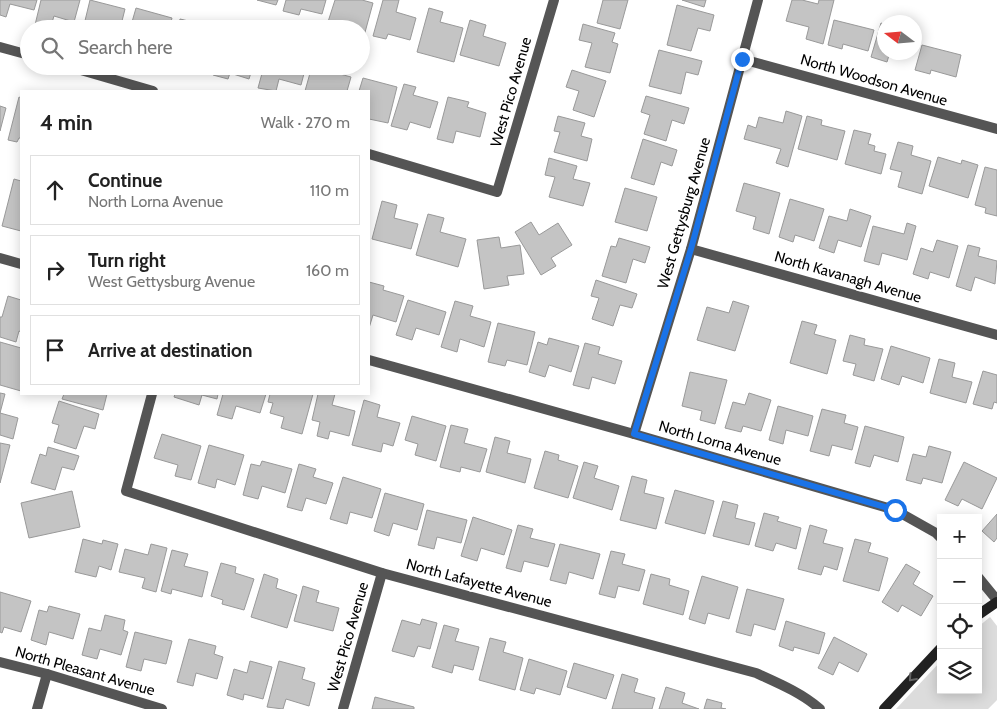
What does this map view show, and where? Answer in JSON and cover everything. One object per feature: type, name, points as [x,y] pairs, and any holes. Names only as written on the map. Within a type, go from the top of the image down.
[{"type":"street","name":"West Gettysburg Avenue","points":[[634,434],[691,249],[758,0]]},
{"type":"street","name":"West Pico Avenue","points":[[370,154],[497,192],[551,1]]},
{"type":"street","points":[[0,47],[20,53]]},
{"type":"street","name":"North Woodson Avenue","points":[[742,59],[997,130]]},
{"type":"street","points":[[98,75],[150,90]]},
{"type":"street","name":"North Kavanagh Avenue","points":[[691,249],[997,335]]},
{"type":"street","points":[[0,258],[20,264]]},
{"type":"street","name":"North Lorna Avenue","points":[[370,360],[634,434],[895,510],[937,534]]},
{"type":"street","name":"North Lafayette Avenue","points":[[152,395],[126,491],[382,573],[756,673],[788,688],[820,709]]},
{"type":"street","name":"West Pico Avenue","points":[[343,709],[382,573]]},
{"type":"street","points":[[982,582],[997,601],[982,612]]},
{"type":"street","points":[[884,709],[940,649]]},
{"type":"street","name":"North Pleasant Avenue","points":[[0,662],[47,674],[162,709]]},
{"type":"street","points":[[37,709],[47,674]]},
{"type":"shaded area","points":[[990,617],[997,626],[997,700],[988,709],[896,709],[937,665],[937,694],[982,694],[982,624]]},
{"type":"building","points":[[0,0],[37,0],[34,10],[10,4],[6,17],[0,15]]},
{"type":"building","points":[[41,0],[80,0],[75,20],[54,16],[53,20],[36,20]]},
{"type":"building","points":[[90,0],[125,9],[122,20],[85,20]]},
{"type":"building","points":[[257,0],[278,0],[276,5]]},
{"type":"building","points":[[286,0],[326,0],[322,14],[301,9],[299,15],[283,11]]},
{"type":"building","points":[[335,0],[362,0],[373,3],[368,20],[329,20]]},
{"type":"building","points":[[383,0],[399,0],[396,12],[416,18],[410,40],[388,34],[386,39],[373,36]]},
{"type":"building","points":[[603,0],[628,0],[620,29],[597,23]]},
{"type":"building","points":[[682,0],[706,0],[704,7]]},
{"type":"building","points":[[792,0],[802,0],[818,4],[819,0],[834,0],[823,44],[806,39],[809,27],[786,21]]},
{"type":"building","points":[[677,5],[714,15],[710,31],[698,28],[691,51],[667,45]]},
{"type":"building","points":[[136,8],[172,18],[171,20],[133,20]]},
{"type":"building","points":[[429,8],[443,12],[440,22],[463,28],[454,62],[417,52]]},
{"type":"building","points":[[470,20],[486,25],[483,36],[506,43],[499,66],[460,55]]},
{"type":"building","points":[[834,20],[874,30],[868,51],[843,44],[842,49],[828,45]]},
{"type":"building","points":[[583,24],[615,33],[612,42],[618,44],[610,73],[585,67],[592,43],[579,40]]},
{"type":"building","points":[[877,37],[877,59],[871,57]]},
{"type":"building","points":[[922,45],[961,55],[956,77],[931,70],[930,74],[915,70],[918,60],[922,60]]},
{"type":"building","points":[[659,50],[702,61],[698,75],[686,72],[681,94],[649,86]]},
{"type":"building","points":[[572,70],[606,81],[594,117],[573,110],[579,91],[566,87]]},
{"type":"building","points":[[213,75],[229,75],[228,79]]},
{"type":"building","points":[[236,75],[250,75],[249,79]]},
{"type":"building","points":[[262,75],[304,75],[301,85],[279,79],[276,90],[258,88]]},
{"type":"building","points":[[309,75],[344,75],[351,77],[347,90],[305,90]]},
{"type":"building","points":[[363,78],[397,87],[388,123],[370,119],[370,90],[359,90]]},
{"type":"building","points":[[404,84],[416,87],[413,95],[438,102],[430,128],[410,122],[407,130],[391,126]]},
{"type":"building","points":[[646,96],[689,108],[684,124],[672,120],[666,141],[644,134],[650,115],[641,112]]},
{"type":"building","points":[[19,97],[20,138],[17,142],[8,140]]},
{"type":"building","points":[[448,97],[469,102],[467,107],[486,113],[480,137],[456,131],[453,143],[437,139]]},
{"type":"building","points":[[0,106],[6,108],[0,131]]},
{"type":"building","points":[[786,111],[802,116],[788,167],[776,163],[781,149],[744,139],[748,125],[756,128],[759,117],[783,123]]},
{"type":"building","points":[[558,116],[585,123],[581,136],[592,139],[587,161],[554,152],[560,132],[554,131]]},
{"type":"building","points":[[807,116],[822,120],[821,125],[845,131],[837,160],[798,149]]},
{"type":"building","points":[[854,130],[871,134],[868,144],[875,146],[874,151],[886,154],[881,174],[845,164]]},
{"type":"building","points":[[643,139],[677,150],[672,166],[661,162],[654,185],[631,178]]},
{"type":"building","points":[[898,142],[913,146],[911,155],[931,161],[922,194],[898,187],[902,172],[890,169]]},
{"type":"building","points":[[938,157],[961,164],[962,160],[978,165],[968,198],[929,186]]},
{"type":"building","points":[[549,158],[577,166],[573,179],[590,183],[583,206],[549,197],[555,177],[545,175]]},
{"type":"building","points":[[985,167],[997,170],[997,216],[985,213],[986,208],[975,205]]},
{"type":"building","points":[[14,179],[20,181],[20,231],[2,226]]},
{"type":"building","points":[[744,183],[780,193],[769,234],[753,229],[756,217],[736,211]]},
{"type":"building","points":[[625,188],[657,197],[647,231],[615,222]]},
{"type":"building","points":[[790,199],[824,209],[814,241],[795,235],[793,242],[779,237]]},
{"type":"building","points":[[382,201],[397,205],[394,218],[418,224],[411,249],[372,239]]},
{"type":"building","points":[[850,209],[871,216],[861,247],[838,240],[834,253],[819,248],[829,216],[847,221]]},
{"type":"building","points":[[428,214],[444,218],[440,232],[466,239],[458,267],[416,255]]},
{"type":"building","points":[[531,222],[539,235],[558,223],[572,245],[551,258],[556,266],[541,275],[515,232]]},
{"type":"building","points":[[907,223],[916,226],[907,260],[882,253],[879,265],[864,261],[873,226],[904,234]]},
{"type":"building","points":[[499,237],[501,248],[520,245],[524,274],[507,276],[509,285],[484,289],[477,240]]},
{"type":"building","points":[[619,238],[650,247],[645,263],[633,259],[626,283],[602,276],[611,246],[616,247]]},
{"type":"building","points":[[937,240],[958,246],[949,278],[930,272],[928,279],[913,274],[921,248],[933,252]]},
{"type":"building","points":[[968,245],[980,248],[978,256],[997,261],[995,284],[975,277],[971,291],[956,286]]},
{"type":"building","points":[[596,280],[637,294],[632,308],[620,305],[613,326],[592,319],[599,298],[591,296]]},
{"type":"building","points":[[370,282],[384,286],[383,290],[404,296],[396,322],[373,315],[370,325]]},
{"type":"building","points":[[8,296],[20,300],[20,332],[16,342],[0,337],[0,317],[2,317]]},
{"type":"building","points":[[408,300],[446,312],[439,335],[416,328],[412,340],[396,335]]},
{"type":"building","points":[[455,301],[473,306],[470,316],[491,322],[484,347],[460,339],[457,352],[441,347]]},
{"type":"building","points":[[733,301],[749,306],[735,351],[697,340],[707,307],[729,313]]},
{"type":"building","points":[[802,321],[817,325],[814,334],[836,340],[827,374],[790,363]]},
{"type":"building","points":[[498,323],[535,332],[527,365],[507,360],[505,366],[488,362]]},
{"type":"building","points":[[850,335],[865,339],[864,345],[883,349],[874,381],[853,375],[856,364],[843,361]]},
{"type":"building","points":[[549,338],[579,346],[571,372],[549,365],[545,377],[529,372],[538,342],[547,345]]},
{"type":"building","points":[[0,342],[20,348],[20,391],[0,385]]},
{"type":"building","points":[[585,343],[600,347],[598,354],[622,361],[615,384],[592,377],[589,389],[573,385]]},
{"type":"building","points":[[891,346],[930,358],[923,383],[902,376],[899,385],[881,379]]},
{"type":"building","points":[[939,359],[955,363],[952,377],[972,382],[966,403],[930,393]]},
{"type":"building","points":[[983,371],[997,375],[997,403],[994,402],[992,409],[973,404]]},
{"type":"building","points":[[690,372],[727,380],[715,424],[700,420],[702,411],[682,406]]},
{"type":"building","points":[[0,393],[5,394],[0,413]]},
{"type":"building","points":[[749,393],[771,400],[761,431],[743,426],[741,432],[725,428],[733,402],[745,405]]},
{"type":"building","points":[[64,395],[107,395],[103,410],[62,399]]},
{"type":"building","points":[[175,395],[202,395],[199,405],[174,397]]},
{"type":"building","points":[[202,395],[218,395],[217,399]]},
{"type":"building","points":[[223,395],[266,395],[260,413],[236,406],[232,419],[217,415]]},
{"type":"building","points":[[270,395],[313,395],[302,434],[281,428],[284,417],[270,413],[273,403],[268,402]]},
{"type":"building","points":[[318,395],[335,395],[332,405],[355,411],[349,436],[330,431],[328,439],[317,436],[320,422],[312,420]]},
{"type":"building","points":[[364,400],[380,405],[377,417],[400,423],[393,446],[383,443],[381,452],[352,445]]},
{"type":"building","points":[[59,401],[99,414],[95,429],[84,426],[76,449],[54,442],[59,425],[52,423]]},
{"type":"building","points":[[778,406],[813,416],[808,436],[786,430],[783,444],[769,440]]},
{"type":"building","points":[[822,409],[846,415],[844,423],[858,427],[852,450],[832,445],[829,456],[810,451]]},
{"type":"building","points":[[0,413],[18,418],[13,439],[0,435]]},
{"type":"building","points":[[412,416],[446,426],[436,461],[415,455],[418,444],[405,440]]},
{"type":"building","points":[[451,425],[468,429],[464,443],[487,449],[480,472],[461,467],[460,472],[440,467]]},
{"type":"building","points":[[865,426],[904,437],[898,462],[874,455],[870,467],[855,463]]},
{"type":"building","points":[[162,434],[201,446],[191,480],[175,476],[178,465],[154,458]]},
{"type":"building","points":[[495,437],[510,441],[507,453],[531,459],[525,483],[486,472]]},
{"type":"building","points":[[0,443],[10,445],[0,483]]},
{"type":"building","points":[[209,445],[244,455],[235,485],[217,479],[215,488],[198,483]]},
{"type":"building","points":[[929,446],[951,452],[942,483],[923,478],[921,484],[906,480],[913,454],[926,457]]},
{"type":"building","points":[[48,447],[79,456],[74,470],[62,467],[55,490],[31,483],[40,454],[46,456]]},
{"type":"building","points":[[545,451],[559,455],[558,460],[578,466],[568,498],[534,488]]},
{"type":"building","points":[[262,461],[292,469],[285,493],[262,486],[258,499],[243,495],[251,464],[260,466]]},
{"type":"building","points":[[584,462],[598,466],[594,478],[619,486],[612,510],[573,498]]},
{"type":"building","points":[[964,462],[997,478],[982,509],[962,499],[958,506],[945,500]]},
{"type":"building","points":[[299,464],[316,469],[313,477],[333,483],[326,504],[306,498],[302,511],[287,507]]},
{"type":"building","points":[[632,476],[647,480],[644,493],[664,498],[656,529],[620,520]]},
{"type":"building","points":[[343,477],[381,489],[372,518],[350,512],[347,524],[330,519]]},
{"type":"building","points":[[675,490],[714,501],[705,534],[665,523]]},
{"type":"building","points":[[72,491],[80,527],[29,538],[21,503]]},
{"type":"building","points":[[385,493],[424,504],[417,530],[393,523],[389,536],[374,531]]},
{"type":"building","points":[[723,501],[738,505],[735,518],[755,523],[749,545],[713,536]]},
{"type":"building","points":[[427,510],[467,520],[461,543],[437,537],[434,549],[418,545]]},
{"type":"building","points":[[764,513],[779,517],[777,521],[801,528],[796,549],[776,543],[773,551],[755,546]]},
{"type":"building","points":[[997,514],[997,538],[994,542],[982,531]]},
{"type":"building","points":[[473,517],[512,530],[504,555],[481,548],[477,561],[461,556]]},
{"type":"building","points":[[518,525],[533,529],[530,538],[555,544],[548,567],[524,561],[521,572],[506,568]]},
{"type":"building","points":[[810,525],[827,530],[823,543],[843,548],[837,570],[824,566],[821,575],[798,569]]},
{"type":"building","points":[[83,539],[102,544],[103,540],[118,544],[111,570],[99,566],[96,577],[75,572]]},
{"type":"building","points":[[855,539],[871,543],[868,552],[888,558],[879,591],[843,581]]},
{"type":"building","points":[[151,544],[167,548],[156,592],[142,588],[145,578],[119,572],[125,549],[148,555]]},
{"type":"building","points":[[560,544],[600,554],[593,579],[569,572],[566,584],[550,580]]},
{"type":"building","points":[[172,550],[188,554],[184,566],[208,572],[202,597],[172,589],[171,594],[161,591]]},
{"type":"building","points":[[611,551],[625,554],[622,564],[645,570],[639,591],[618,586],[615,598],[599,594]]},
{"type":"building","points":[[221,563],[236,567],[235,573],[254,579],[244,610],[222,604],[223,600],[211,596]]},
{"type":"building","points":[[906,564],[920,572],[913,584],[933,596],[921,616],[902,605],[898,612],[882,602]]},
{"type":"building","points":[[264,574],[278,579],[276,588],[297,595],[287,628],[251,617]]},
{"type":"building","points":[[651,574],[670,579],[669,585],[689,591],[683,615],[643,604]]},
{"type":"building","points":[[702,576],[738,587],[729,619],[708,613],[705,624],[689,619]]},
{"type":"building","points":[[303,586],[319,591],[316,602],[339,608],[333,631],[294,621]]},
{"type":"building","points":[[747,589],[784,599],[775,630],[754,624],[751,636],[736,632]]},
{"type":"building","points":[[0,592],[31,601],[21,632],[4,627],[2,633],[0,632]]},
{"type":"building","points":[[49,606],[80,614],[73,639],[49,632],[46,645],[31,640],[39,610],[47,612]]},
{"type":"building","points":[[105,615],[125,620],[123,630],[128,632],[121,655],[100,649],[97,659],[82,655],[89,628],[101,631]]},
{"type":"building","points":[[422,619],[437,623],[430,649],[418,646],[414,657],[392,651],[402,620],[420,625]]},
{"type":"building","points":[[786,621],[825,633],[819,654],[794,647],[793,651],[779,646]]},
{"type":"building","points":[[444,625],[459,629],[455,641],[479,647],[473,670],[454,665],[452,673],[432,667]]},
{"type":"building","points":[[135,632],[172,641],[166,664],[144,659],[141,671],[126,667]]},
{"type":"building","points":[[834,637],[867,654],[858,672],[839,662],[833,675],[818,668]]},
{"type":"building","points":[[490,638],[506,642],[503,652],[523,658],[515,690],[479,680]]},
{"type":"building","points":[[189,639],[216,646],[214,654],[223,657],[217,679],[196,673],[193,686],[177,682]]},
{"type":"building","points":[[529,659],[567,671],[560,695],[536,688],[534,694],[520,690]]},
{"type":"building","points":[[250,661],[272,667],[263,699],[244,694],[243,700],[227,695],[234,669],[247,673]]},
{"type":"building","points":[[279,661],[305,668],[302,679],[315,683],[309,706],[286,699],[283,709],[267,707]]},
{"type":"building","points":[[574,663],[614,675],[606,699],[567,687]]},
{"type":"building","points":[[622,674],[638,679],[634,692],[655,698],[652,709],[612,709]]},
{"type":"building","points":[[666,687],[685,693],[682,703],[699,709],[659,709]]},
{"type":"building","points":[[375,697],[414,707],[414,709],[372,709]]},
{"type":"building","points":[[707,699],[722,703],[721,708],[726,709],[704,709]]},
{"type":"route","points":[[742,59],[691,249],[634,434],[895,510]]}]
